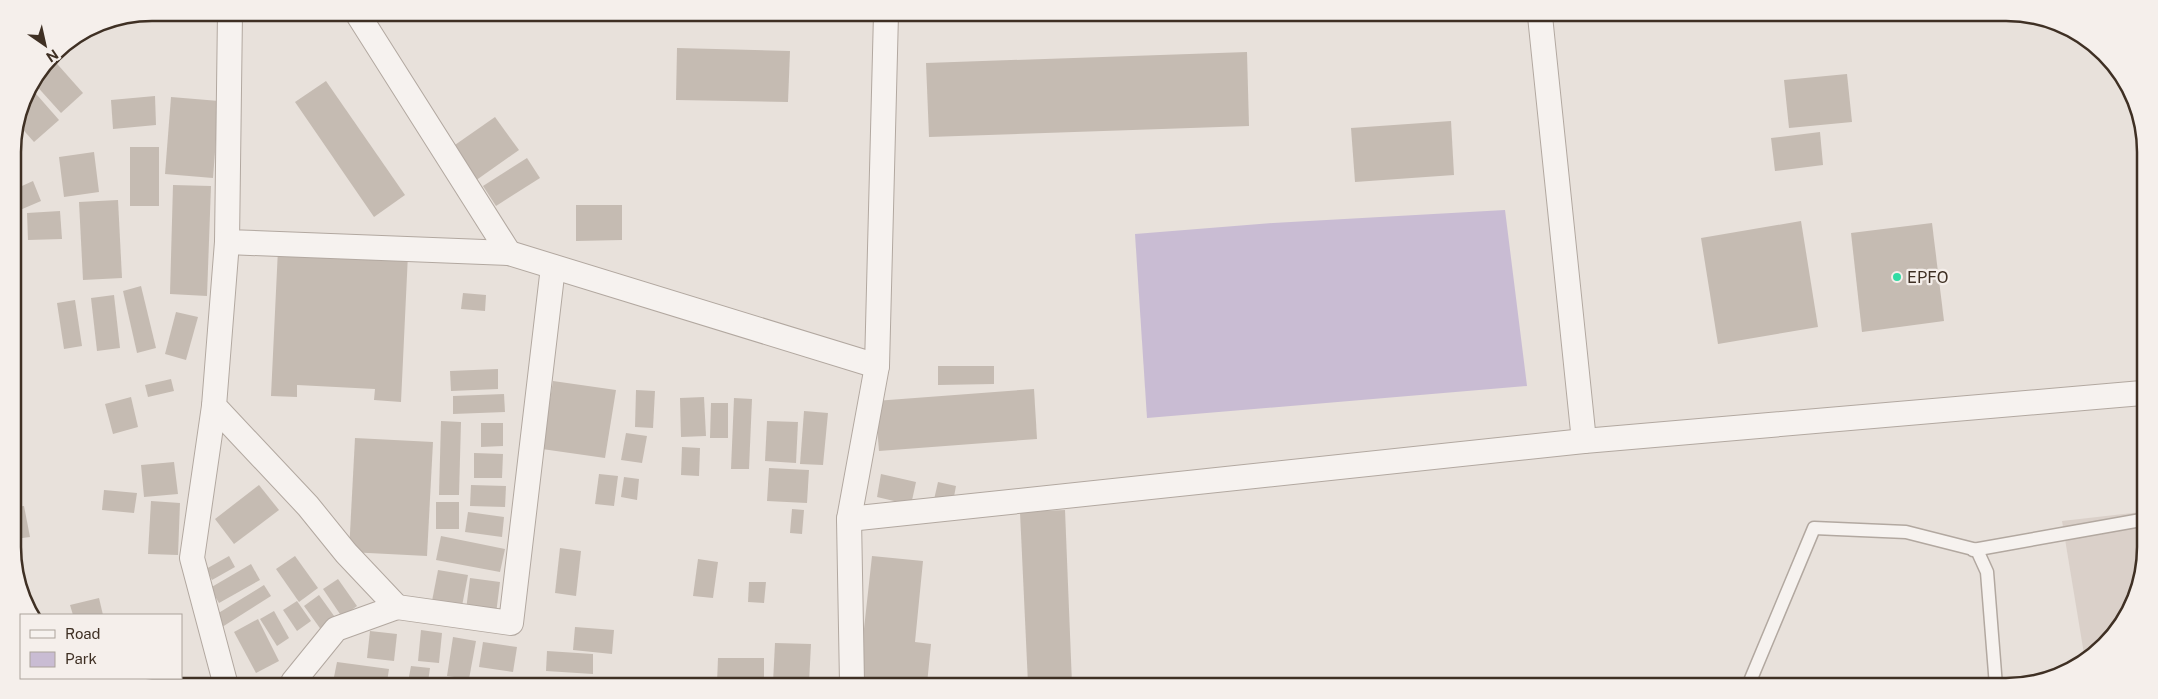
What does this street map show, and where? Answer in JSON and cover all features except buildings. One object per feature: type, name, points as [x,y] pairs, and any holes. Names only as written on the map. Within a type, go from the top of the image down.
[{"type":"street","points":[[224,678],[192,558],[214,406],[226,242],[230,21]]},
{"type":"street","points":[[362,21],[509,253]]},
{"type":"street","points":[[852,678],[849,519],[877,366],[886,21]]},
{"type":"street","points":[[1541,21],[1584,441]]},
{"type":"street","points":[[226,242],[509,253],[877,366]]},
{"type":"street","points":[[296,678],[336,629],[397,607],[511,623],[553,267]]},
{"type":"street","points":[[849,519],[1584,441],[2137,393]]},
{"type":"street","points":[[214,406],[308,506],[346,553],[397,607]]},
{"type":"lane","points":[[1973,550],[2137,521]]},
{"type":"lane","points":[[1752,677],[1814,528],[1906,532],[1977,550],[1987,572],[1995,677]]},
{"type":"shaded area","points":[[2137,512],[2136,564],[2127,597],[2115,619],[2104,633],[2084,652],[2062,521]]},
{"type":"green space","points":[[1505,210],[1527,386],[1147,418],[1135,234],[1273,223]]},
{"type":"place","name":"EPFO","points":[[1897,277]]}]
